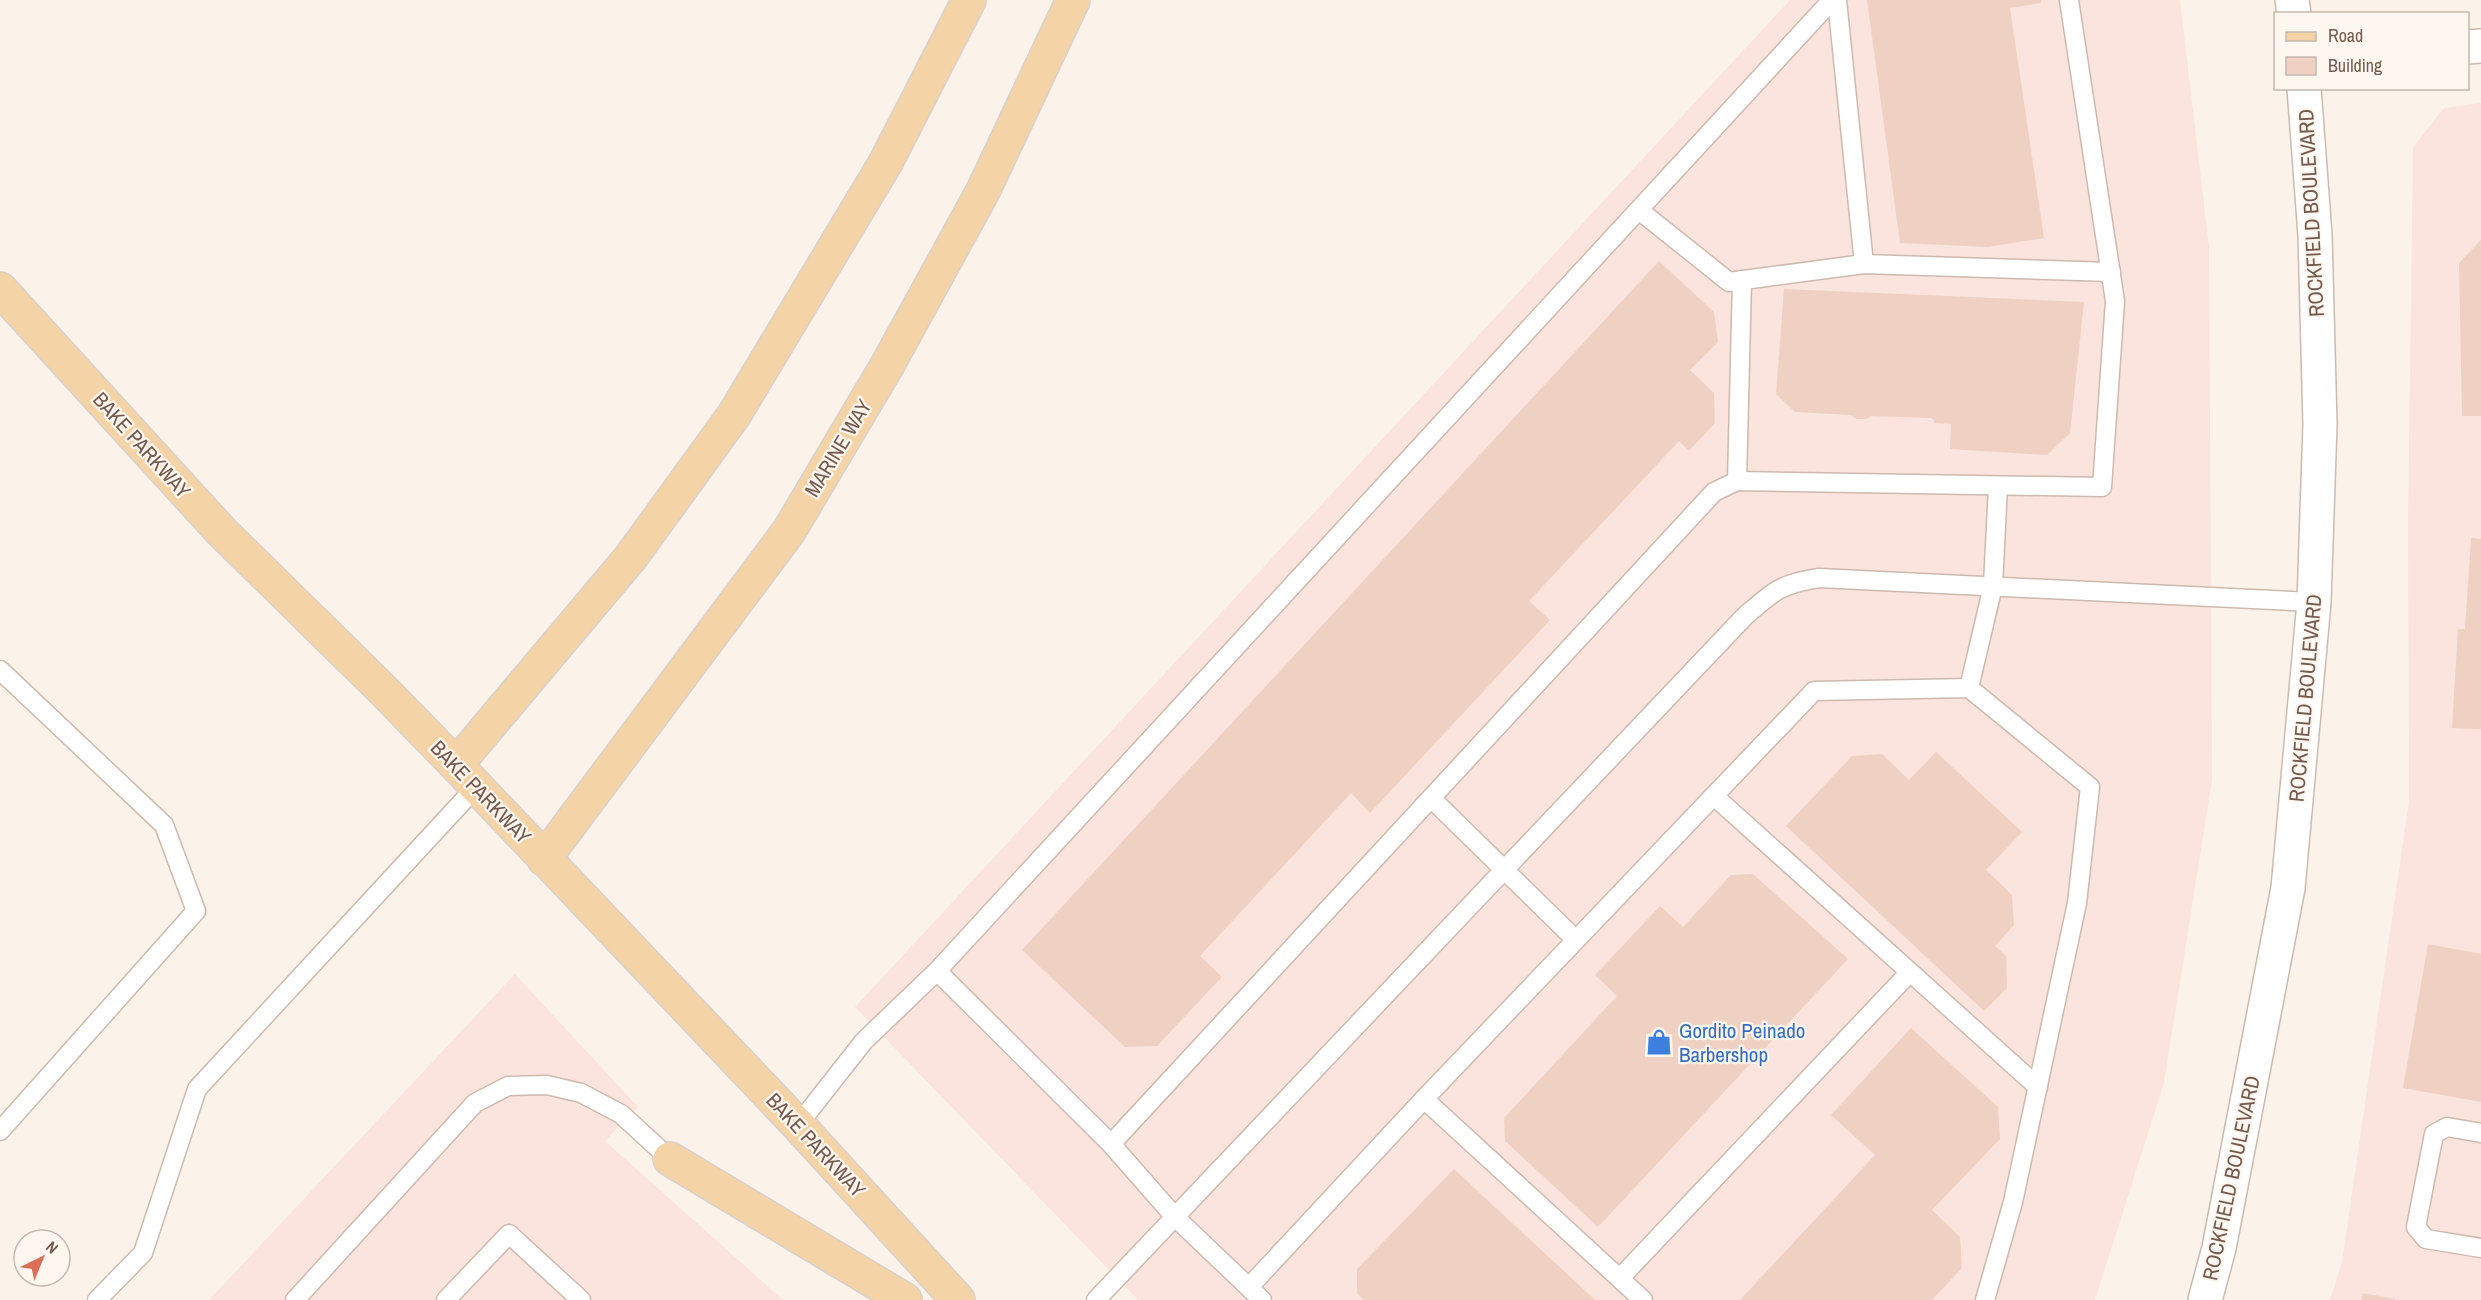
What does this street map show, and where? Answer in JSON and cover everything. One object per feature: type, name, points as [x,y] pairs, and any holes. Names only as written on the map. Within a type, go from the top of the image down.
[{"type":"main road","points":[[466,776],[577,624],[631,557],[740,405],[886,162],[969,0]]},
{"type":"main road","name":"MARINE WAY","points":[[544,859],[789,531],[888,364],[982,191],[1073,0]]},
{"type":"main road","name":"BAKE PARKWAY","points":[[0,289],[220,531],[377,684],[466,776],[798,1125],[958,1300]]},
{"type":"main road","points":[[670,1158],[905,1300]]},
{"type":"street","name":"ROCKFIELD BOULEVARD","points":[[2205,1300],[2219,1248],[2288,888],[2314,602],[2320,424],[2315,235],[2304,90]]},
{"type":"lane","points":[[798,1125],[864,1041],[937,971],[1835,0]]},
{"type":"lane","points":[[1835,0],[1864,264]]},
{"type":"lane","points":[[1111,1144],[1714,492],[1737,481],[2102,487],[2115,301],[2069,0]]},
{"type":"lane","points":[[1640,211],[1729,282],[1864,264],[2111,272]]},
{"type":"lane","points":[[1737,481],[1742,280]]},
{"type":"lane","points":[[1969,688],[1993,586],[1998,486]]},
{"type":"lane","points":[[1096,1300],[1745,616],[1771,593],[1792,582],[1819,578],[2314,602]]},
{"type":"lane","points":[[0,669],[164,825],[196,911],[0,1131]]},
{"type":"lane","points":[[937,971],[1111,1144],[1175,1217],[1256,1294],[1424,1099],[1814,692],[1969,688],[2090,787],[2077,903],[2013,1202],[1985,1300]]},
{"type":"lane","points":[[97,1300],[143,1252],[197,1089],[466,776]]},
{"type":"lane","points":[[1714,796],[2038,1087]]},
{"type":"lane","points":[[1431,798],[1576,940]]},
{"type":"lane","points":[[1620,1278],[1910,972]]},
{"type":"lane","points":[[295,1300],[475,1103],[508,1086],[547,1085],[581,1092],[621,1114],[670,1158]]},
{"type":"lane","points":[[1424,1099],[1643,1300]]},
{"type":"lane","points":[[2481,1133],[2447,1127],[2433,1134],[2416,1227],[2426,1239],[2481,1248]]},
{"type":"lane","points":[[446,1300],[509,1234],[581,1300]]},
{"type":"shaded area","points":[[1790,0],[2180,0],[2209,247],[2212,780],[2164,1083],[2095,1300],[1138,1300],[855,1007]]},
{"type":"shaded area","points":[[2481,103],[2481,1300],[2330,1300],[2342,1262],[2409,801],[2408,522],[2413,147],[2444,108]]},
{"type":"shaded area","points":[[515,974],[638,1107],[605,1141],[783,1300],[209,1300]]},
{"type":"building","points":[[1867,0],[2041,0],[2041,3],[2010,8],[2044,238],[1987,247],[1900,243]]},
{"type":"building","points":[[2481,240],[2481,416],[2462,416],[2459,263]]},
{"type":"building","points":[[1659,261],[1714,312],[1718,342],[1690,370],[1714,393],[1715,423],[1689,451],[1679,441],[1529,601],[1550,620],[1370,813],[1351,793],[1200,956],[1222,977],[1157,1046],[1125,1047],[1022,950]]},
{"type":"building","points":[[1784,289],[2084,302],[2070,433],[2047,455],[1950,449],[1951,424],[1935,423],[1932,418],[1871,416],[1866,419],[1856,419],[1851,415],[1795,412],[1776,394]]},
{"type":"building","points":[[2471,538],[2481,539],[2481,729],[2452,728],[2458,629],[2465,629]]},
{"type":"building","points":[[1936,752],[2022,832],[1986,870],[2012,895],[2014,925],[1995,946],[2006,956],[2007,988],[1984,1011],[1786,826],[1852,756],[1882,754],[1909,780]]},
{"type":"building","points":[[1753,874],[1848,959],[1598,1227],[1505,1141],[1504,1118],[1617,996],[1595,975],[1660,906],[1683,927],[1731,875]]},
{"type":"building","points":[[2428,944],[2481,954],[2481,1102],[2403,1088]]},
{"type":"building","points":[[1911,1028],[1998,1107],[2000,1139],[1932,1210],[1960,1237],[1962,1268],[1932,1300],[1740,1300],[1875,1155],[1831,1115]]},
{"type":"building","points":[[1454,1169],[1595,1300],[1364,1300],[1357,1293],[1357,1269]]},
{"type":"building","points":[[2363,1293],[2395,1299],[2395,1300],[2361,1300]]},
{"type":"place","name":"Gordito Peinado Barbershop","points":[[1659,1042]]}]
